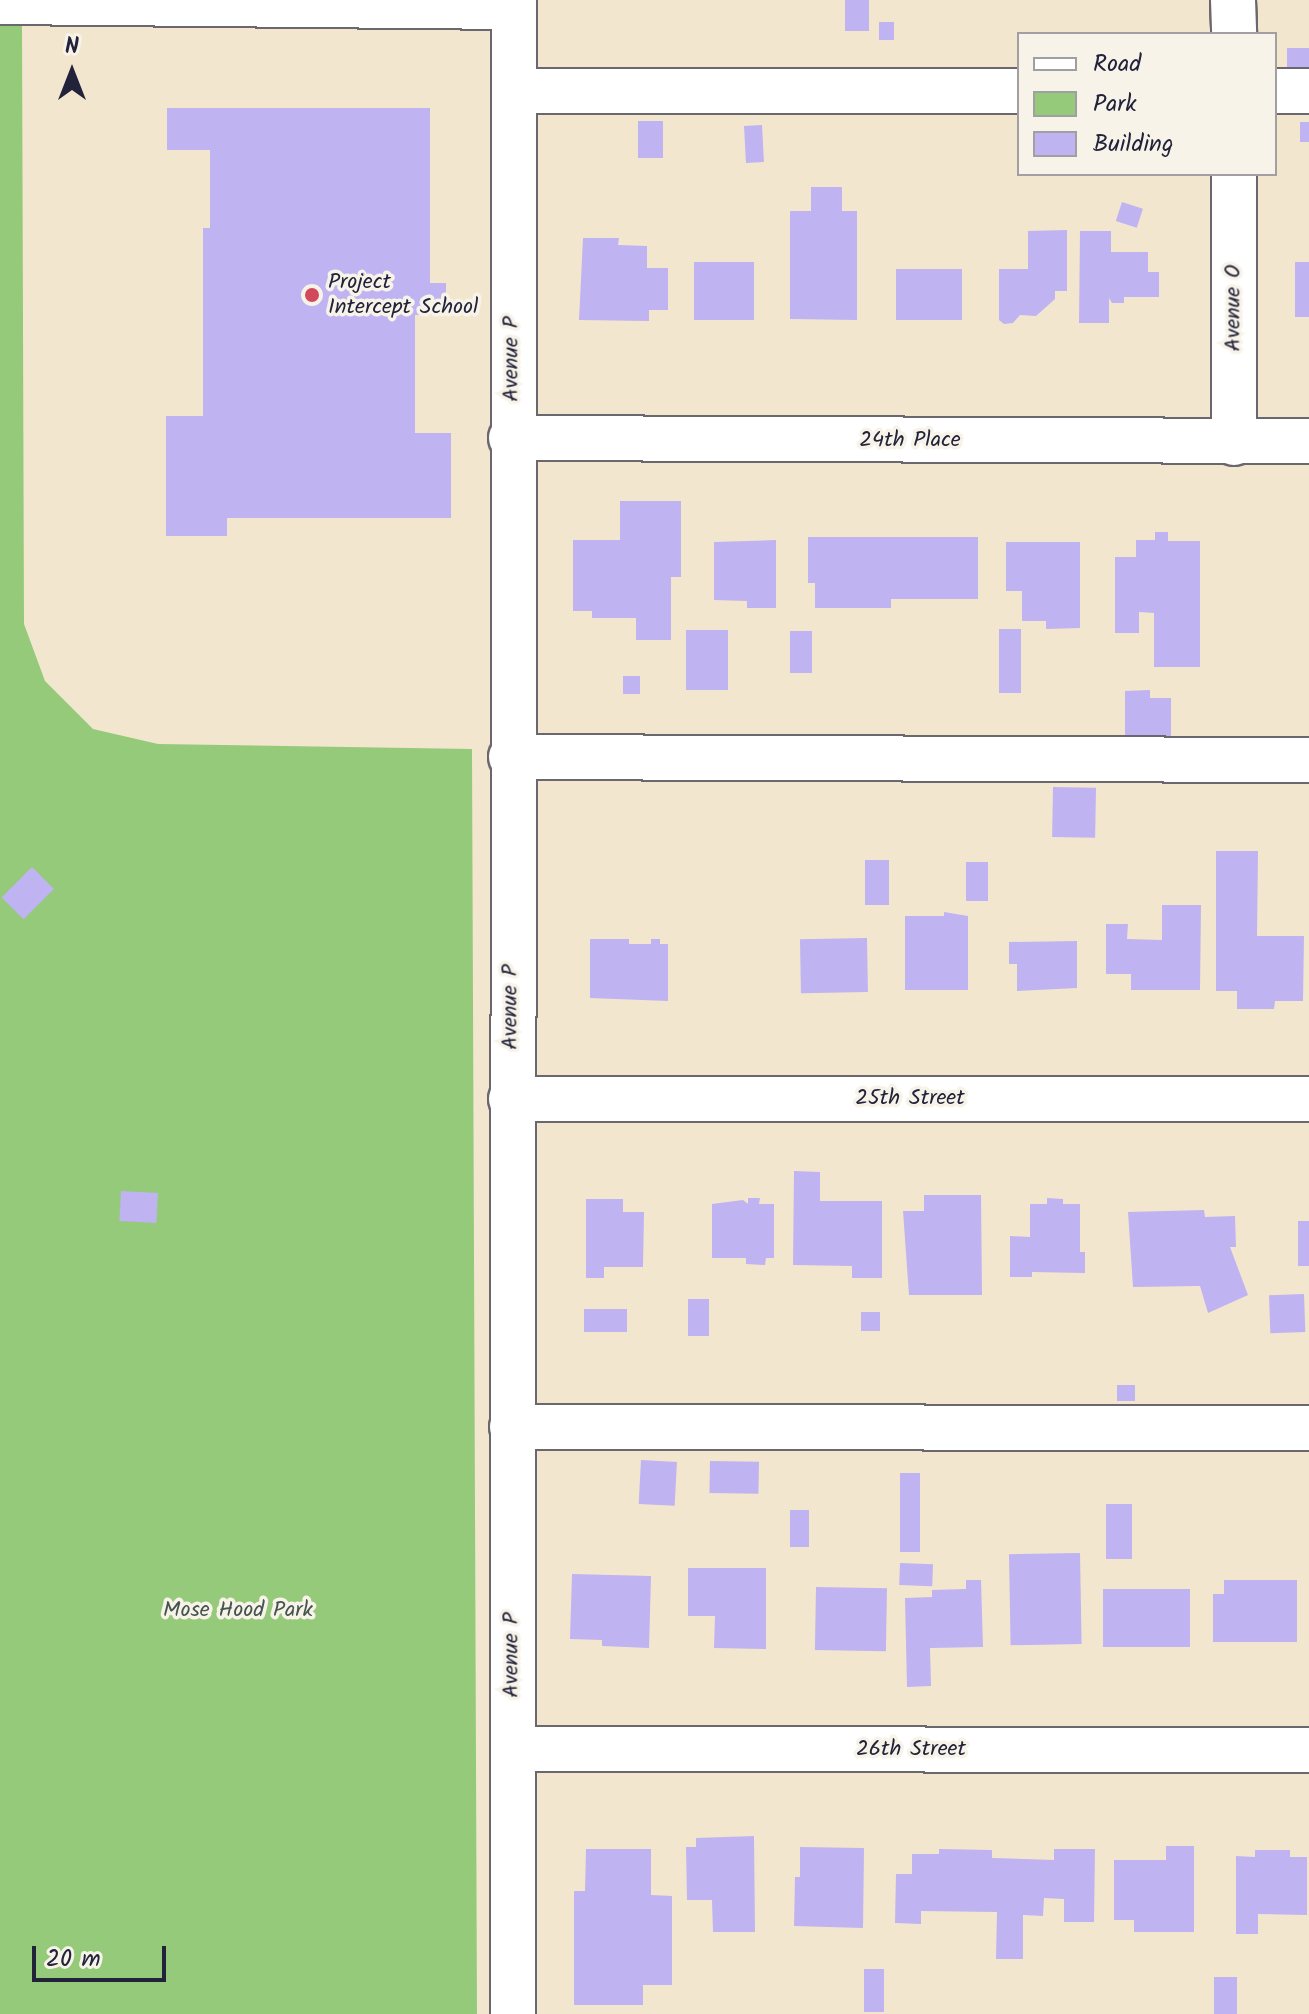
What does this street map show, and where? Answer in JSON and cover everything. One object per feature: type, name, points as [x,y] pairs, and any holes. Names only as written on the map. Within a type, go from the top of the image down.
[{"type":"street","points":[[1233,0],[1234,32]]},
{"type":"street","points":[[0,2],[514,4]]},
{"type":"street","name":"Avenue P","points":[[513,2014],[511,438],[514,4]]},
{"type":"street","points":[[514,91],[1017,91]]},
{"type":"street","points":[[1277,91],[1309,91]]},
{"type":"street","name":"Avenue O","points":[[1234,176],[1234,443]]},
{"type":"street","name":"24th Place","points":[[511,438],[1309,441]]},
{"type":"street","points":[[511,757],[1309,760]]},
{"type":"street","name":"25th Street","points":[[511,1099],[1309,1099]]},
{"type":"street","points":[[512,1427],[1309,1428]]},
{"type":"street","name":"26th Street","points":[[513,1749],[1309,1750]]},
{"type":"green space","name":"Mose Hood Park","points":[[0,23],[22,23],[24,624],[45,681],[93,729],[158,744],[472,749],[477,2014],[0,2014]]},
{"type":"building","points":[[845,0],[869,0],[869,31],[845,31]]},
{"type":"building","points":[[879,22],[894,22],[894,40],[879,40]]},
{"type":"building","points":[[1287,48],[1309,48],[1309,70],[1287,70]]},
{"type":"building","points":[[167,108],[430,108],[430,283],[446,283],[446,315],[415,315],[415,433],[451,433],[451,518],[227,518],[227,536],[166,536],[166,416],[203,416],[203,228],[210,228],[210,150],[167,150]]},
{"type":"building","points":[[638,121],[663,121],[663,158],[638,158]]},
{"type":"building","points":[[1300,122],[1309,122],[1309,142],[1300,142]]},
{"type":"building","points":[[762,125],[764,162],[746,163],[744,126]]},
{"type":"building","points":[[811,187],[842,187],[842,211],[857,211],[857,320],[790,319],[790,211],[811,211]]},
{"type":"building","points":[[1122,202],[1143,209],[1137,228],[1116,221]]},
{"type":"building","points":[[1067,230],[1067,291],[1055,291],[1055,299],[1036,316],[1020,315],[1013,323],[1004,324],[999,320],[999,269],[1028,269],[1028,231]]},
{"type":"building","points":[[1080,231],[1111,231],[1111,252],[1148,252],[1148,272],[1159,272],[1159,297],[1124,297],[1124,303],[1112,303],[1109,298],[1109,323],[1079,323]]},
{"type":"building","points":[[583,238],[619,238],[618,245],[647,246],[647,268],[668,268],[668,310],[649,310],[649,321],[579,320]]},
{"type":"building","points":[[694,262],[754,262],[754,320],[694,320]]},
{"type":"building","points":[[1295,262],[1309,262],[1309,317],[1295,317]]},
{"type":"building","points":[[896,269],[962,269],[962,320],[896,320]]},
{"type":"building","points":[[620,501],[681,501],[681,577],[671,577],[671,640],[636,640],[636,618],[592,618],[592,611],[573,611],[573,540],[620,540]]},
{"type":"building","points":[[1155,532],[1168,532],[1168,541],[1200,541],[1200,667],[1154,667],[1154,613],[1139,612],[1139,633],[1115,633],[1115,557],[1136,557],[1136,540],[1155,540]]},
{"type":"building","points":[[808,537],[978,537],[978,599],[891,599],[891,608],[815,608],[815,583],[808,583]]},
{"type":"building","points":[[776,540],[776,608],[747,608],[747,601],[714,600],[714,542]]},
{"type":"building","points":[[1006,542],[1080,542],[1080,628],[1046,629],[1046,621],[1022,621],[1022,591],[1006,591]]},
{"type":"building","points":[[999,629],[1021,629],[1021,693],[999,693]]},
{"type":"building","points":[[686,630],[728,630],[728,690],[686,690]]},
{"type":"building","points":[[790,631],[812,631],[812,673],[790,673]]},
{"type":"building","points":[[623,676],[640,676],[640,694],[623,694]]},
{"type":"building","points":[[1150,690],[1150,698],[1171,698],[1171,741],[1125,741],[1125,691]]},
{"type":"building","points":[[1053,787],[1096,788],[1095,838],[1052,837]]},
{"type":"building","points":[[1216,851],[1258,851],[1257,936],[1304,936],[1303,1001],[1275,1001],[1274,1009],[1237,1009],[1237,991],[1216,991]]},
{"type":"building","points":[[865,860],[889,860],[889,905],[865,905]]},
{"type":"building","points":[[966,862],[988,862],[988,901],[966,901]]},
{"type":"building","points":[[32,867],[54,889],[24,919],[2,897]]},
{"type":"building","points":[[1162,905],[1201,905],[1200,990],[1131,990],[1131,974],[1106,974],[1106,924],[1128,924],[1127,939],[1162,940]]},
{"type":"building","points":[[944,912],[968,916],[968,990],[905,990],[905,916],[944,916]]},
{"type":"building","points":[[867,938],[868,992],[801,993],[800,939]]},
{"type":"building","points":[[590,939],[629,939],[629,944],[651,944],[651,939],[660,939],[660,944],[668,944],[668,1001],[590,998]]},
{"type":"building","points":[[1077,941],[1077,988],[1017,991],[1017,964],[1009,964],[1009,942]]},
{"type":"building","points":[[794,1171],[820,1172],[820,1201],[882,1201],[882,1278],[852,1278],[852,1266],[793,1265]]},
{"type":"building","points":[[121,1191],[158,1193],[156,1223],[119,1221]]},
{"type":"building","points":[[924,1195],[981,1195],[982,1295],[909,1295],[903,1211],[924,1211]]},
{"type":"building","points":[[748,1198],[760,1198],[759,1204],[774,1204],[774,1258],[766,1258],[765,1265],[746,1264],[746,1258],[712,1258],[712,1204],[743,1200],[748,1204]]},
{"type":"building","points":[[1047,1198],[1063,1199],[1063,1204],[1080,1204],[1080,1252],[1085,1252],[1085,1273],[1032,1272],[1032,1277],[1010,1277],[1010,1236],[1030,1237],[1030,1204],[1047,1204]]},
{"type":"building","points":[[586,1199],[623,1199],[623,1212],[644,1212],[643,1267],[604,1267],[604,1278],[586,1278]]},
{"type":"building","points":[[1204,1210],[1205,1217],[1235,1216],[1236,1247],[1230,1247],[1248,1295],[1208,1313],[1200,1286],[1133,1287],[1128,1212]]},
{"type":"building","points":[[1298,1221],[1309,1221],[1309,1266],[1298,1266]]},
{"type":"building","points":[[1304,1294],[1305,1332],[1270,1333],[1269,1295]]},
{"type":"building","points":[[688,1299],[709,1299],[709,1336],[688,1336]]},
{"type":"building","points":[[584,1309],[627,1309],[627,1332],[584,1332]]},
{"type":"building","points":[[861,1312],[880,1312],[880,1331],[861,1331]]},
{"type":"building","points":[[1117,1385],[1135,1385],[1135,1401],[1117,1401]]},
{"type":"building","points":[[641,1460],[677,1462],[675,1506],[639,1504]]},
{"type":"building","points":[[710,1461],[759,1462],[758,1494],[709,1493]]},
{"type":"building","points":[[900,1473],[920,1473],[920,1552],[900,1552]]},
{"type":"building","points":[[1106,1504],[1132,1504],[1132,1559],[1106,1559]]},
{"type":"building","points":[[790,1510],[809,1510],[809,1547],[790,1547]]},
{"type":"building","points":[[1080,1553],[1082,1644],[1011,1645],[1009,1554]]},
{"type":"building","points":[[900,1563],[933,1564],[932,1586],[899,1585]]},
{"type":"building","points":[[688,1568],[766,1568],[766,1649],[714,1648],[715,1616],[688,1616]]},
{"type":"building","points":[[572,1574],[651,1576],[649,1648],[602,1646],[602,1640],[570,1639]]},
{"type":"building","points":[[966,1580],[981,1580],[983,1647],[930,1648],[931,1686],[907,1687],[905,1598],[932,1597],[932,1590],[966,1589]]},
{"type":"building","points":[[1224,1580],[1297,1580],[1297,1642],[1213,1642],[1213,1594],[1224,1594]]},
{"type":"building","points":[[816,1587],[887,1588],[886,1651],[815,1650]]},
{"type":"building","points":[[1103,1589],[1190,1589],[1190,1647],[1103,1647]]},
{"type":"building","points":[[754,1836],[755,1932],[713,1932],[712,1900],[687,1900],[686,1847],[696,1847],[696,1838]]},
{"type":"building","points":[[1166,1846],[1194,1846],[1194,1932],[1134,1932],[1134,1920],[1114,1920],[1114,1860],[1166,1860]]},
{"type":"building","points":[[800,1847],[864,1848],[863,1928],[794,1926],[795,1877],[800,1877]]},
{"type":"building","points":[[586,1849],[651,1849],[651,1895],[672,1896],[672,1985],[643,1985],[643,2005],[574,2005],[574,1891],[585,1891]]},
{"type":"building","points":[[939,1849],[992,1850],[992,1858],[1054,1860],[1054,1849],[1095,1849],[1094,1922],[1064,1922],[1064,1899],[1044,1898],[1043,1916],[1023,1915],[1023,1959],[996,1959],[997,1912],[921,1911],[921,1924],[895,1923],[896,1874],[912,1874],[912,1854],[939,1854]]},
{"type":"building","points":[[1255,1850],[1290,1850],[1290,1857],[1307,1857],[1307,1915],[1258,1914],[1258,1934],[1236,1934],[1236,1856],[1255,1857]]},
{"type":"building","points":[[864,1969],[884,1969],[884,2012],[864,2012]]},
{"type":"building","points":[[1214,1977],[1237,1977],[1237,2014],[1214,2014]]},
{"type":"place","name":"Project Intercept School","points":[[312,295]]}]
